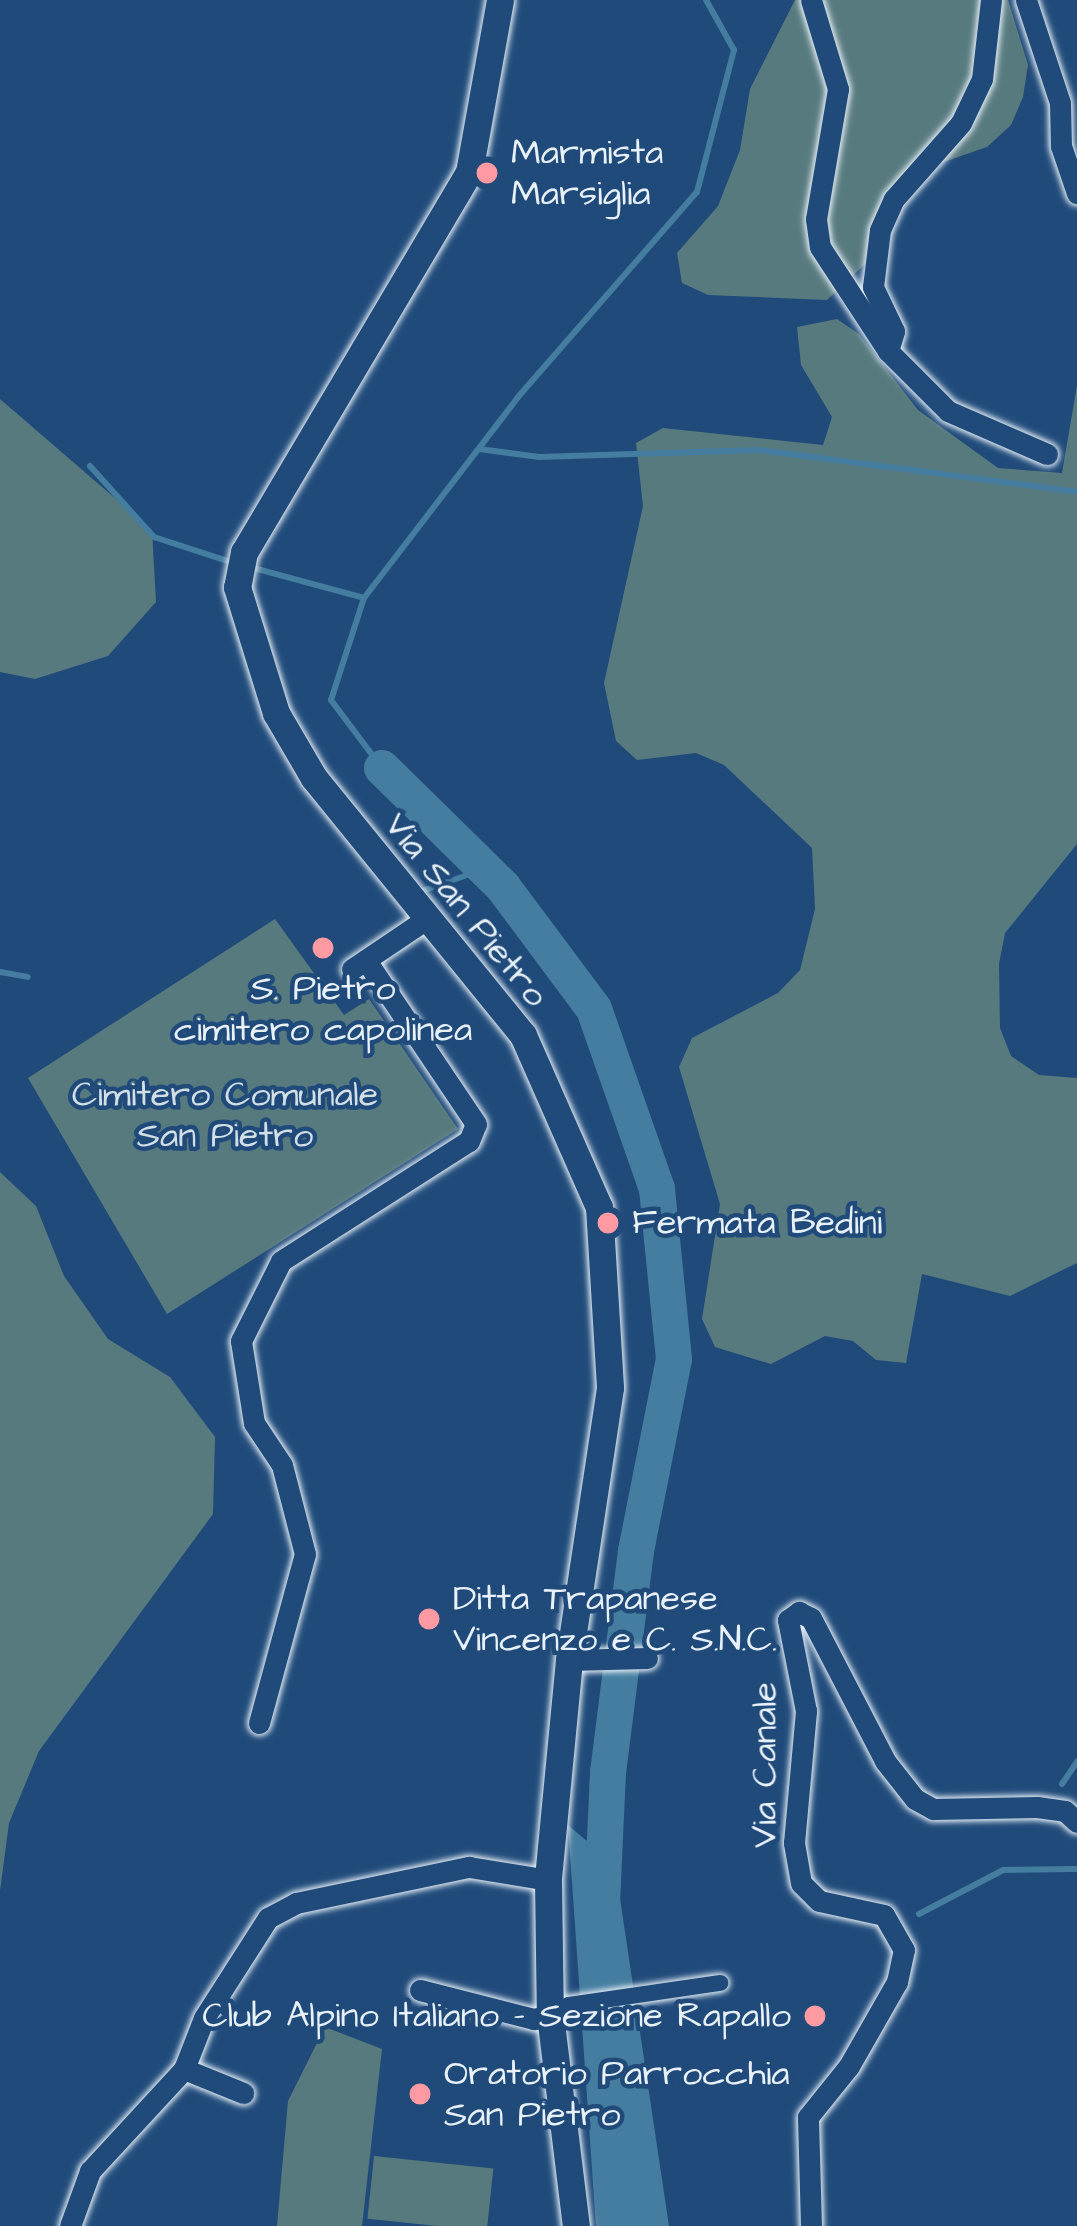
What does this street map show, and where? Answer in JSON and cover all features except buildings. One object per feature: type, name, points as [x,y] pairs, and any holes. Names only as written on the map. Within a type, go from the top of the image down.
[{"type":"street","name":"Via San Pietro","points":[[500,0],[469,172],[244,553],[237,587],[276,713],[314,778],[424,920],[523,1036],[584,1165],[605,1237],[610,1388],[569,1660],[548,1880],[576,2226]]},
{"type":"street","points":[[811,0],[838,89],[816,220],[820,247],[888,351],[948,411],[1047,454]]},
{"type":"street","points":[[888,351],[894,331],[873,287],[880,230],[894,199],[968,109],[982,79],[992,0]]},
{"type":"street","points":[[1026,0],[1055,86],[1061,146],[1077,193]]},
{"type":"street","points":[[259,1723],[305,1554],[282,1465],[254,1423],[241,1341],[280,1261],[469,1141],[476,1124],[359,965],[424,920]]},
{"type":"street","name":"Via Canale","points":[[811,2226],[808,2117],[848,2066],[896,1982],[904,1951],[884,1915],[819,1901],[801,1883],[794,1843],[806,1712],[788,1621],[799,1612],[811,1618],[885,1760],[915,1799],[933,1809],[1037,1807],[1064,1811],[1077,1822]]},
{"type":"street","points":[[569,1660],[639,1659]]},
{"type":"street","points":[[70,2226],[90,2171],[184,2069],[248,1943],[268,1918],[296,1903],[469,1867],[548,1880]]},
{"type":"street","points":[[420,1990],[534,2019],[560,2010],[721,1983]]},
{"type":"street","points":[[184,2069],[243,2093]]},
{"type":"green space","points":[[795,0],[1008,0],[1028,65],[1023,97],[1011,125],[987,147],[900,177],[867,262],[827,300],[708,295],[682,283],[677,253],[718,206],[740,150],[750,89]]},
{"type":"green space","points":[[837,319],[859,334],[918,410],[998,468],[1062,473],[1077,385],[1077,844],[1005,933],[999,964],[1000,1028],[1011,1056],[1039,1075],[1077,1078],[1077,1263],[1010,1296],[922,1274],[906,1363],[876,1360],[853,1341],[825,1336],[771,1364],[715,1347],[702,1319],[720,1204],[679,1067],[692,1038],[778,993],[800,970],[815,909],[812,848],[724,765],[696,753],[637,760],[616,741],[604,683],[643,506],[636,443],[663,428],[823,445],[832,417],[801,365],[797,327]]},
{"type":"green space","points":[[0,399],[152,530],[156,602],[108,656],[35,679],[0,672]]},
{"type":"green space","name":"Cimitero Comunale San Pietro","points":[[275,919],[344,1015],[369,999],[458,1129],[167,1314],[28,1078]]},
{"type":"green space","points":[[0,1172],[36,1206],[64,1276],[108,1339],[170,1377],[215,1437],[213,1514],[39,1751],[9,1823],[0,1891]]},
{"type":"green space","points":[[325,2027],[382,2049],[362,2226],[277,2226],[288,2101]]},
{"type":"green space","points":[[374,2156],[493,2169],[487,2226],[367,2219]]},
{"type":"water","points":[[568,1825],[615,1865],[669,2226],[596,2226]]},
{"type":"waterway","points":[[382,768],[331,700],[364,598],[518,397],[697,192],[734,50],[706,0]]},
{"type":"waterway","points":[[479,449],[539,457],[759,450],[1077,492]]},
{"type":"waterway","points":[[90,466],[154,537],[231,562]]},
{"type":"waterway","points":[[250,567],[364,598]]},
{"type":"waterway","points":[[382,768],[503,887],[594,1009],[657,1189],[674,1359],[636,1551],[608,1772],[602,1902]]},
{"type":"waterway","points":[[419,892],[484,869]]},
{"type":"waterway","points":[[0,972],[28,977]]},
{"type":"waterway","points":[[1062,1784],[1077,1762]]},
{"type":"waterway","points":[[919,1914],[1003,1870],[1077,1869]]},
{"type":"place","name":"Marmista Marsiglia","points":[[487,173]]},
{"type":"place","name":"S. Pietro cimitero capolinea","points":[[323,948]]},
{"type":"place","name":"Fermata Bedini","points":[[608,1223]]},
{"type":"place","name":"Ditta Trapanese Vincenzo e C. S.N.C.","points":[[429,1619]]},
{"type":"place","name":"Club Alpino Italiano - Sezione Rapallo","points":[[815,2016]]},
{"type":"place","name":"Oratorio Parrocchia San Pietro","points":[[420,2094]]}]
